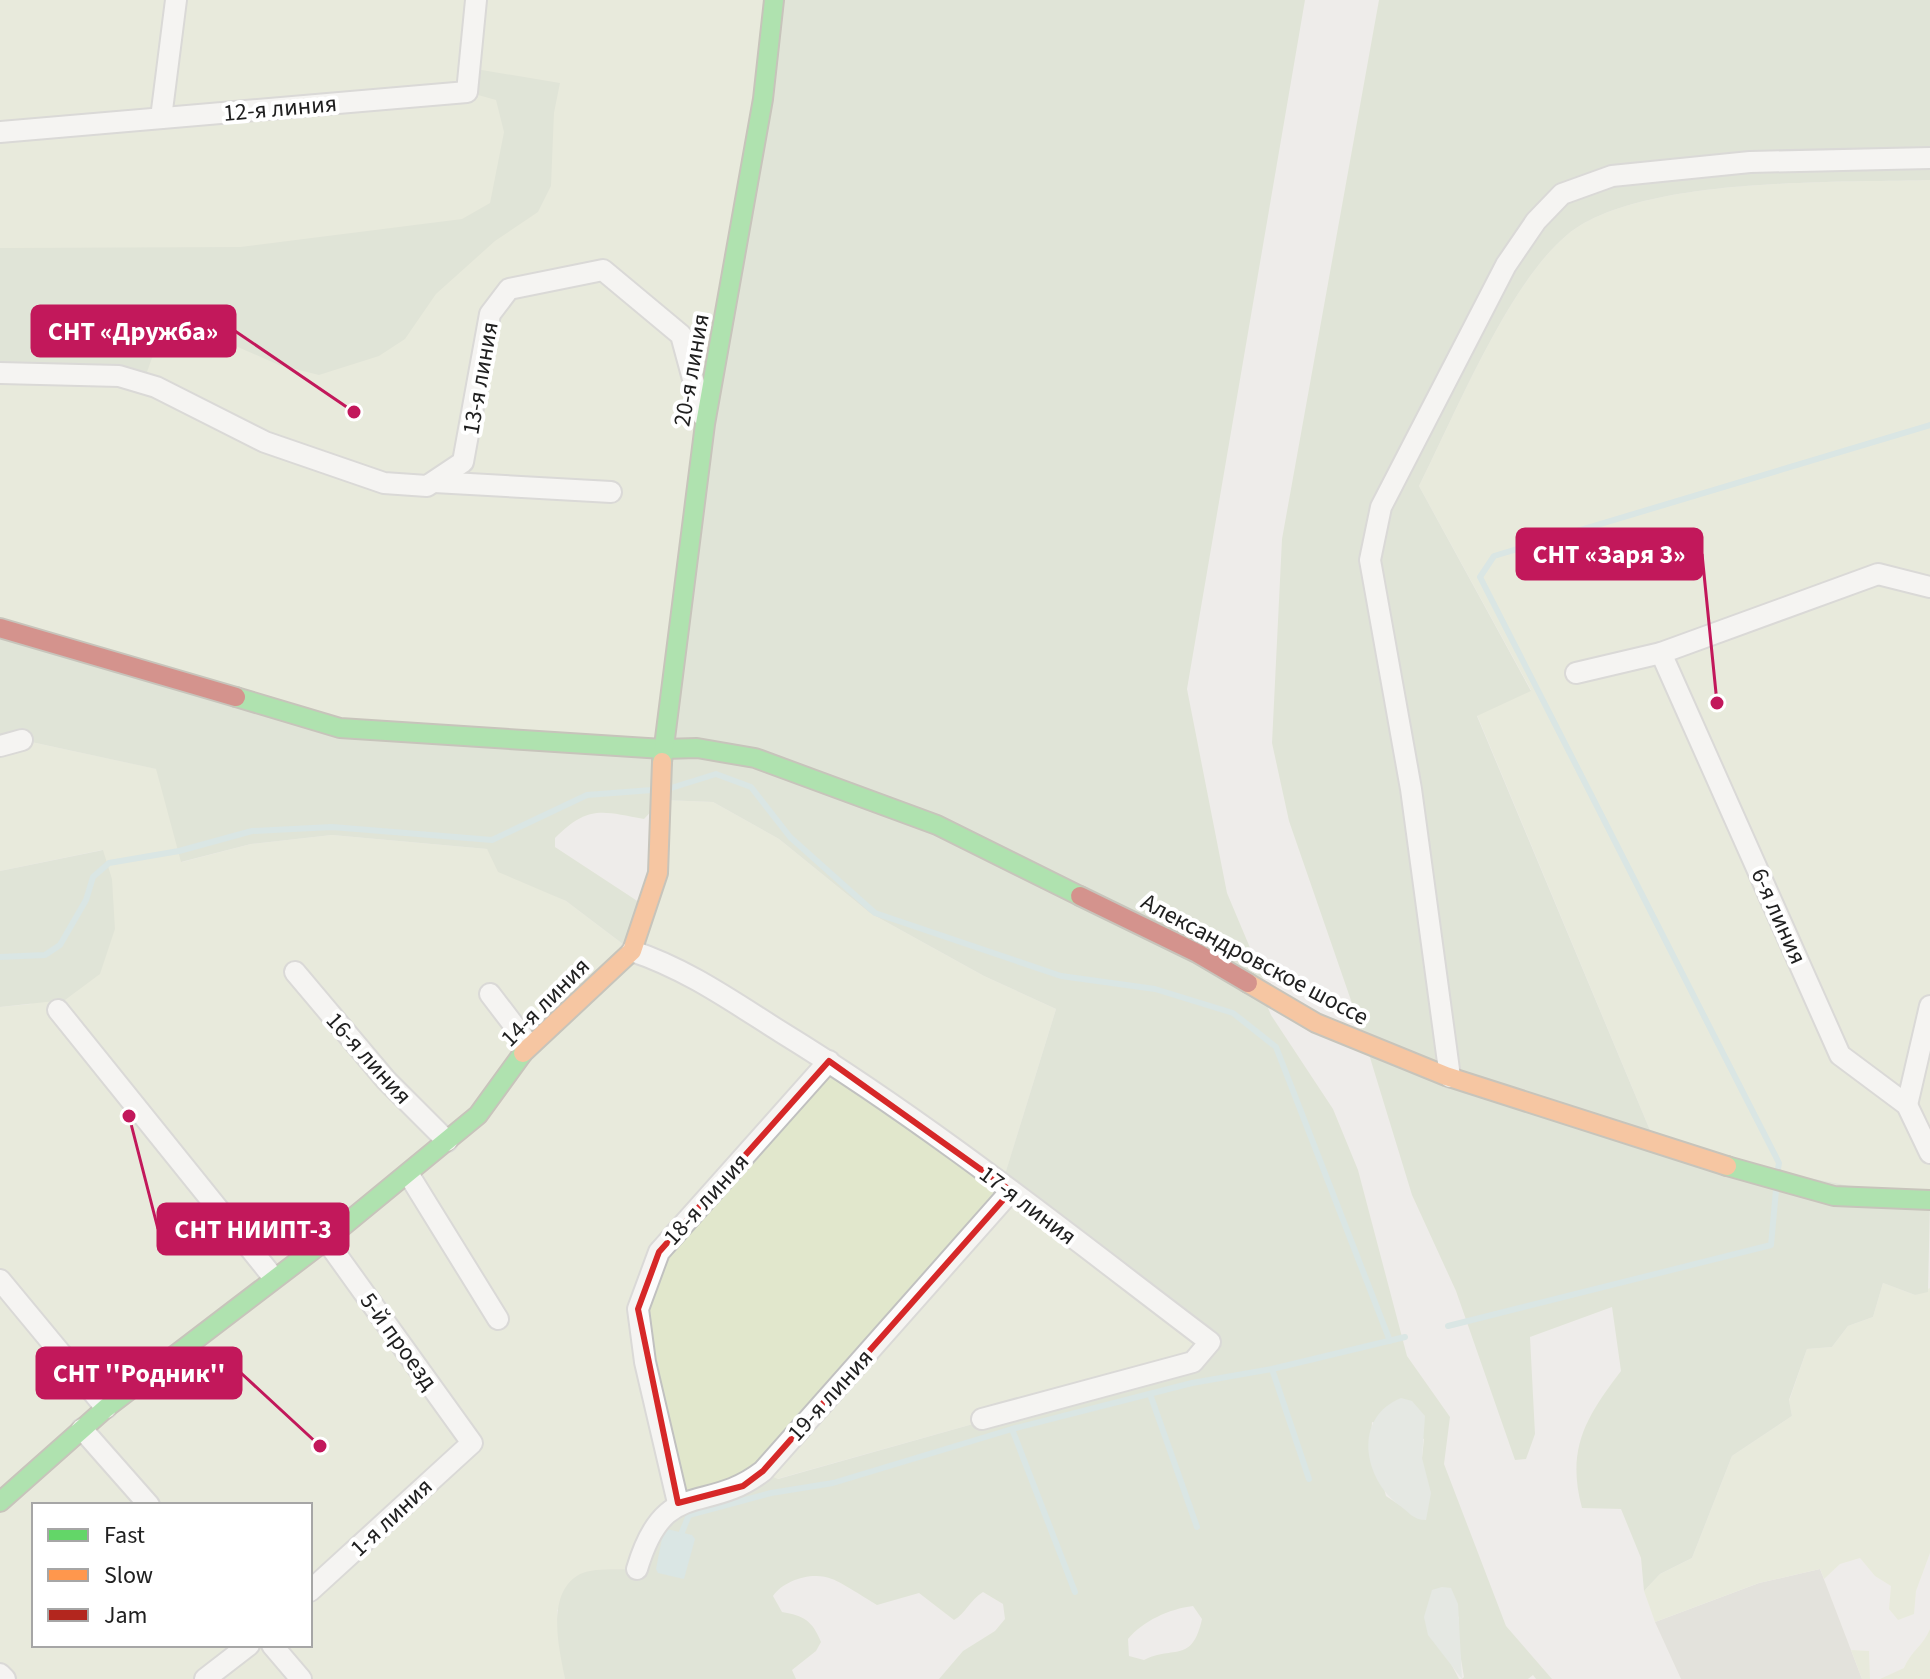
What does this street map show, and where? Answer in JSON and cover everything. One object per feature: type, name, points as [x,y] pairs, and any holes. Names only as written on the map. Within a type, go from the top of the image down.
[{"type":"street","points":[[161,118],[176,0]]},
{"type":"street","name":"12-я линия","points":[[0,132],[467,92],[476,0]]},
{"type":"street","name":"20-я линия","points":[[663,749],[705,424],[763,99],[774,0]]},
{"type":"street","points":[[1450,1077],[1411,789],[1370,560],[1381,507],[1506,265],[1536,221],[1562,194],[1612,176],[1750,162],[1930,158]]},
{"type":"street","name":"13-я линия","points":[[434,482],[463,462],[490,314],[509,289],[550,279],[603,270],[681,335],[705,424]]},
{"type":"street","points":[[0,373],[119,376],[156,387],[265,442],[384,483],[427,486],[434,482],[611,492]]},
{"type":"street","points":[[1576,673],[1661,653],[1878,574],[1930,587]]},
{"type":"street","name":"Александровское шоссе","points":[[0,628],[340,728],[663,749],[697,748],[755,758],[937,825],[1197,953],[1316,1023],[1450,1077],[1776,1182],[1834,1196],[1930,1200]]},
{"type":"street","name":"6-я линия","points":[[1661,653],[1840,1055],[1907,1105],[1930,1153]]},
{"type":"street","points":[[0,746],[22,740]]},
{"type":"street","name":"14-я линия","points":[[0,1502],[106,1408],[409,1175],[478,1115],[529,1045],[632,951],[658,873],[663,749]]},
{"type":"street","name":"17-я линия","points":[[632,951],[671,964],[829,1061],[1217,1343],[1193,1362],[982,1419]]},
{"type":"street","name":"16-я линия","points":[[295,972],[386,1080],[447,1141]]},
{"type":"street","points":[[490,994],[529,1045]]},
{"type":"street","points":[[1907,1105],[1930,1006]]},
{"type":"street","points":[[58,1010],[273,1277]]},
{"type":"street","name":"18-я линия","points":[[678,1503],[645,1362],[638,1309],[659,1252],[829,1061]]},
{"type":"street","points":[[409,1175],[498,1319]]},
{"type":"street","name":"19-я линия","points":[[678,1503],[743,1486],[763,1471],[1011,1191]]},
{"type":"street","name":"5-й проезд","points":[[334,1234],[472,1443]]},
{"type":"street","points":[[0,1280],[106,1408]]},
{"type":"street","points":[[82,1429],[147,1503]]},
{"type":"street","name":"1-я линия","points":[[312,1589],[472,1443]]},
{"type":"street","points":[[637,1569],[658,1522],[678,1503]]},
{"type":"street","points":[[205,1679],[246,1647]]},
{"type":"street","points":[[274,1647],[301,1679]]},
{"type":"street","points":[[0,1674],[5,1679]]},
{"type":"highlighted area","points":[[829,1061],[1011,1191],[763,1471],[743,1486],[678,1503],[638,1309],[659,1252]]},
{"type":"shaded area","points":[[1401,1398],[1412,1401],[1425,1416],[1422,1458],[1431,1493],[1426,1520],[1411,1515],[1387,1494],[1371,1465],[1368,1449],[1375,1420],[1385,1407]]},
{"type":"shaded area","points":[[1820,1569],[1862,1679],[1681,1679],[1655,1622],[1759,1583]]},
{"type":"shaded area","points":[[1451,1588],[1458,1604],[1462,1679],[1428,1635],[1424,1617],[1432,1590]]},
{"type":"green space","points":[[0,0],[774,0],[663,751],[328,725],[0,628]]},
{"type":"green space","points":[[774,0],[1305,0],[1187,689],[1227,893],[1264,981],[1263,996],[1271,1015],[1333,1109],[1358,1170],[1407,1356],[1450,1417],[1444,1464],[1506,1626],[1552,1679],[1536,1679],[1533,1675],[1528,1679],[1462,1679],[1457,1636],[1459,1616],[1437,1646],[1448,1658],[1459,1679],[939,1679],[963,1651],[995,1631],[1005,1619],[1003,1604],[983,1592],[954,1620],[919,1593],[877,1605],[837,1581],[816,1576],[791,1581],[773,1596],[782,1612],[802,1617],[811,1624],[821,1642],[816,1651],[792,1670],[796,1679],[565,1679],[557,1622],[562,1594],[569,1583],[586,1572],[637,1569],[658,1522],[761,1472],[778,1479],[1193,1362],[1210,1343],[1002,1184],[1056,1009],[984,976],[870,913],[779,839],[713,802],[662,800],[644,819],[606,813],[586,815],[555,838],[555,847],[648,908],[632,951],[566,901],[498,872],[487,849],[332,835],[251,844],[181,862],[156,769],[22,740],[0,746],[0,628],[328,725],[663,750]],"holes":[[[1372,1422],[1424,1439],[1422,1458],[1401,1506],[1386,1496],[1371,1439]],[[1193,1606],[1202,1619],[1198,1633],[1187,1648],[1144,1660],[1129,1656],[1128,1639],[1141,1627],[1166,1613]]]},
{"type":"green space","points":[[1379,0],[1930,0],[1930,180],[1793,183],[1689,192],[1641,202],[1599,216],[1567,235],[1545,257],[1504,317],[1419,486],[1531,691],[1477,716],[1657,1147],[1930,1202],[1928,1292],[1915,1295],[1883,1283],[1873,1317],[1848,1326],[1832,1347],[1807,1349],[1789,1400],[1792,1416],[1732,1456],[1692,1558],[1660,1574],[1644,1591],[1641,1558],[1621,1509],[1582,1508],[1578,1487],[1576,1468],[1582,1435],[1598,1404],[1621,1371],[1612,1307],[1530,1337],[1535,1434],[1526,1459],[1515,1460],[1456,1291],[1412,1195],[1364,1038],[1289,821],[1272,743],[1282,539]]},
{"type":"green space","points":[[470,68],[560,83],[554,113],[551,186],[538,212],[495,241],[436,294],[405,339],[379,356],[319,375],[279,365],[215,337],[184,316],[168,314],[143,383],[0,373],[0,248],[240,247],[462,219],[490,203],[504,132],[496,100],[467,92]]},
{"type":"green space","points":[[1930,180],[1930,1202],[1657,1147],[1477,715],[1531,690],[1419,486],[1504,317],[1545,257],[1567,235],[1599,216],[1641,202],[1689,192],[1793,183]]},
{"type":"green space","points":[[22,740],[157,769],[182,862],[251,844],[332,835],[487,849],[538,888],[566,901],[632,951],[662,800],[713,802],[779,839],[870,913],[984,976],[1056,1009],[1002,1185],[1210,1342],[1193,1362],[777,1479],[637,1569],[607,1571],[557,1610],[565,1679],[0,1679],[0,1007],[31,1004],[102,850],[0,871],[0,746]]},
{"type":"green space","points":[[103,850],[112,879],[115,929],[100,974],[65,1000],[0,1007],[0,871]]},
{"type":"green space","points":[[1883,1283],[1915,1295],[1930,1288],[1930,1553],[1916,1591],[1914,1614],[1898,1620],[1889,1609],[1891,1586],[1875,1576],[1860,1558],[1840,1564],[1824,1579],[1820,1569],[1759,1583],[1655,1622],[1644,1591],[1660,1574],[1692,1558],[1732,1456],[1792,1416],[1789,1401],[1807,1349],[1832,1347],[1848,1326],[1873,1317]]},
{"type":"green space","points":[[1930,1629],[1930,1679],[1880,1679],[1904,1668]]},
{"type":"green space","points":[[1851,1650],[1869,1651],[1870,1679],[1862,1679]]},
{"type":"water","points":[[667,1529],[692,1535],[695,1539],[684,1579],[658,1573],[656,1569],[663,1533]]},
{"type":"waterway","points":[[1777,1175],[1779,1163],[1480,577],[1494,556],[1930,425]]},
{"type":"waterway","points":[[671,788],[716,774],[751,787],[790,837],[875,913],[1061,976],[1155,989],[1233,1013],[1276,1047],[1390,1341]]},
{"type":"waterway","points":[[0,957],[45,955],[60,945],[86,900],[93,877],[109,863],[179,851],[252,831],[332,827],[492,840],[587,795],[652,790]]},
{"type":"waterway","points":[[1448,1326],[1771,1245],[1776,1190]]},
{"type":"waterway","points":[[682,1532],[689,1515],[771,1493],[833,1483],[1012,1429],[1192,1383],[1272,1369],[1405,1337]]},
{"type":"waterway","points":[[1272,1369],[1309,1479]]},
{"type":"waterway","points":[[1150,1394],[1197,1527]]},
{"type":"waterway","points":[[1012,1429],[1075,1592]]},
{"type":"traffic: fast","points":[[662,762],[705,424],[763,99],[774,0]]},
{"type":"traffic: fast","points":[[236,697],[340,728],[663,749],[697,748],[755,758],[937,825],[1080,896]]},
{"type":"traffic: fast","points":[[0,1502],[106,1408],[326,1240],[478,1115],[523,1053]]},
{"type":"traffic: fast","points":[[1727,1166],[1834,1196],[1930,1200]]},
{"type":"traffic: slow","points":[[523,1053],[632,951],[658,873],[662,762]]},
{"type":"traffic: slow","points":[[1248,983],[1316,1023],[1446,1076],[1727,1166]]},
{"type":"traffic: jam","points":[[0,628],[236,697]]},
{"type":"traffic: jam","points":[[1080,896],[1197,953],[1248,983]]},
{"type":"place","name":"СНТ «Дружба»","points":[[354,412]]},
{"type":"place","name":"СНТ «Заря 3»","points":[[1717,703]]},
{"type":"place","name":"СНТ НИИПТ-3","points":[[129,1116]]},
{"type":"place","name":"СНТ ''Родник''","points":[[320,1446]]}]
